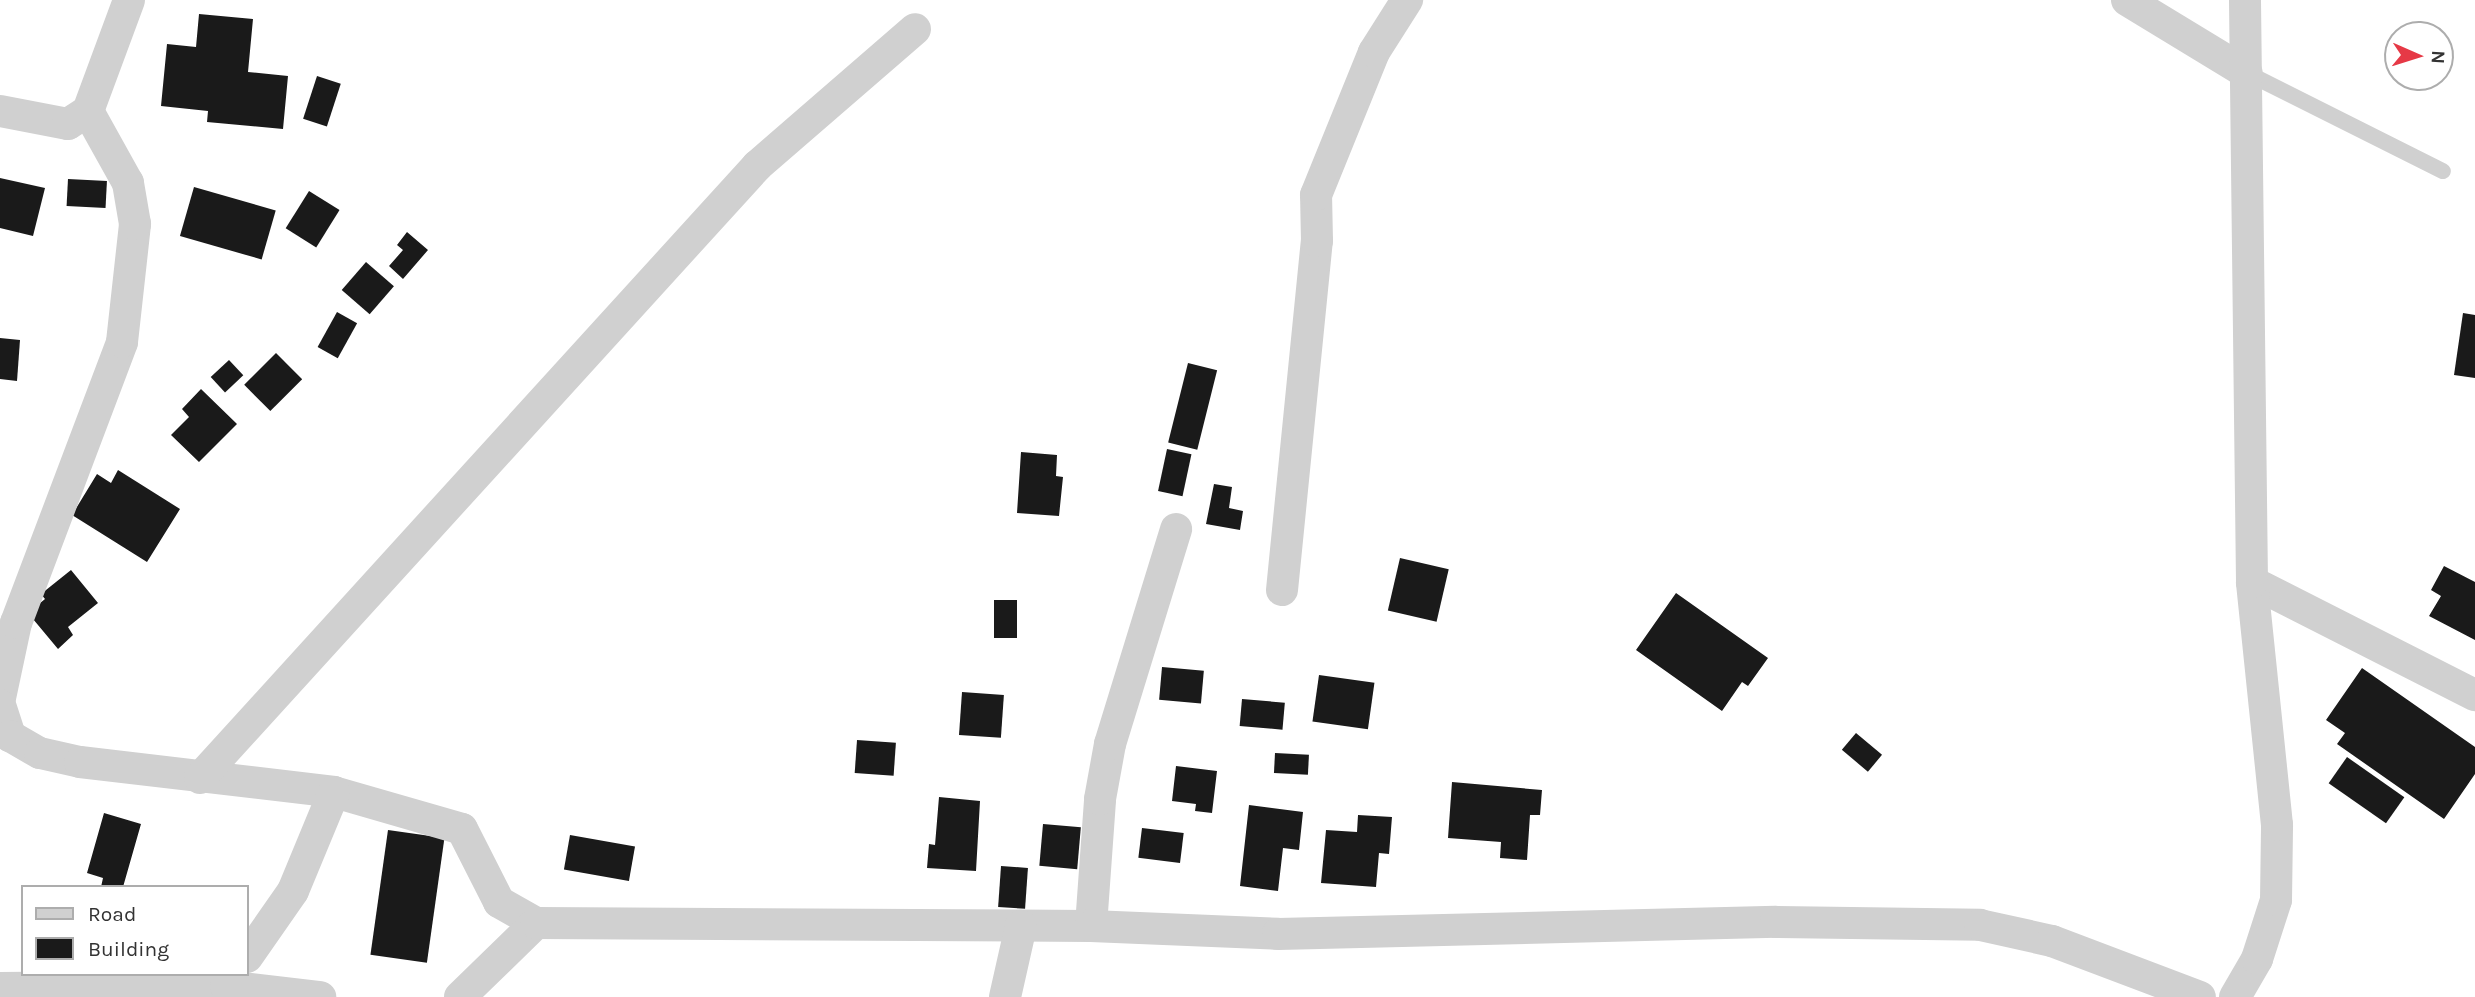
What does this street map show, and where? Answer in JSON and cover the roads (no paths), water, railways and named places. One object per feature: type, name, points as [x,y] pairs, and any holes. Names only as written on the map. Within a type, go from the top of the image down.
[{"type":"street","points":[[0,111],[14,117],[68,124],[88,111],[129,0]]},
{"type":"street","points":[[1282,590],[1317,241],[1316,195],[1374,52],[1407,0]]},
{"type":"street","points":[[2127,0],[2247,73]]},
{"type":"street","points":[[2235,997],[2257,959],[2276,900],[2277,825],[2252,582],[2245,0]]},
{"type":"street","points":[[200,778],[757,166],[915,30]]},
{"type":"street","points":[[0,698],[16,623],[122,342],[135,224],[128,183],[88,111]]},
{"type":"street","points":[[1091,926],[1100,799],[1110,744],[1176,529]]},
{"type":"street","points":[[2252,582],[2475,695]]},
{"type":"street","points":[[0,705],[10,736],[40,753],[200,778],[334,792],[462,829],[499,902],[536,923],[1091,926],[1278,934],[1776,922],[1980,925],[2052,941],[2200,997]]},
{"type":"street","points":[[248,956],[293,891],[334,792]]},
{"type":"street","points":[[460,997],[536,923]]},
{"type":"street","points":[[1005,997],[1021,926]]},
{"type":"street","points":[[0,988],[231,980],[320,997]]},
{"type":"lane","points":[[2247,73],[2443,171]]}]
